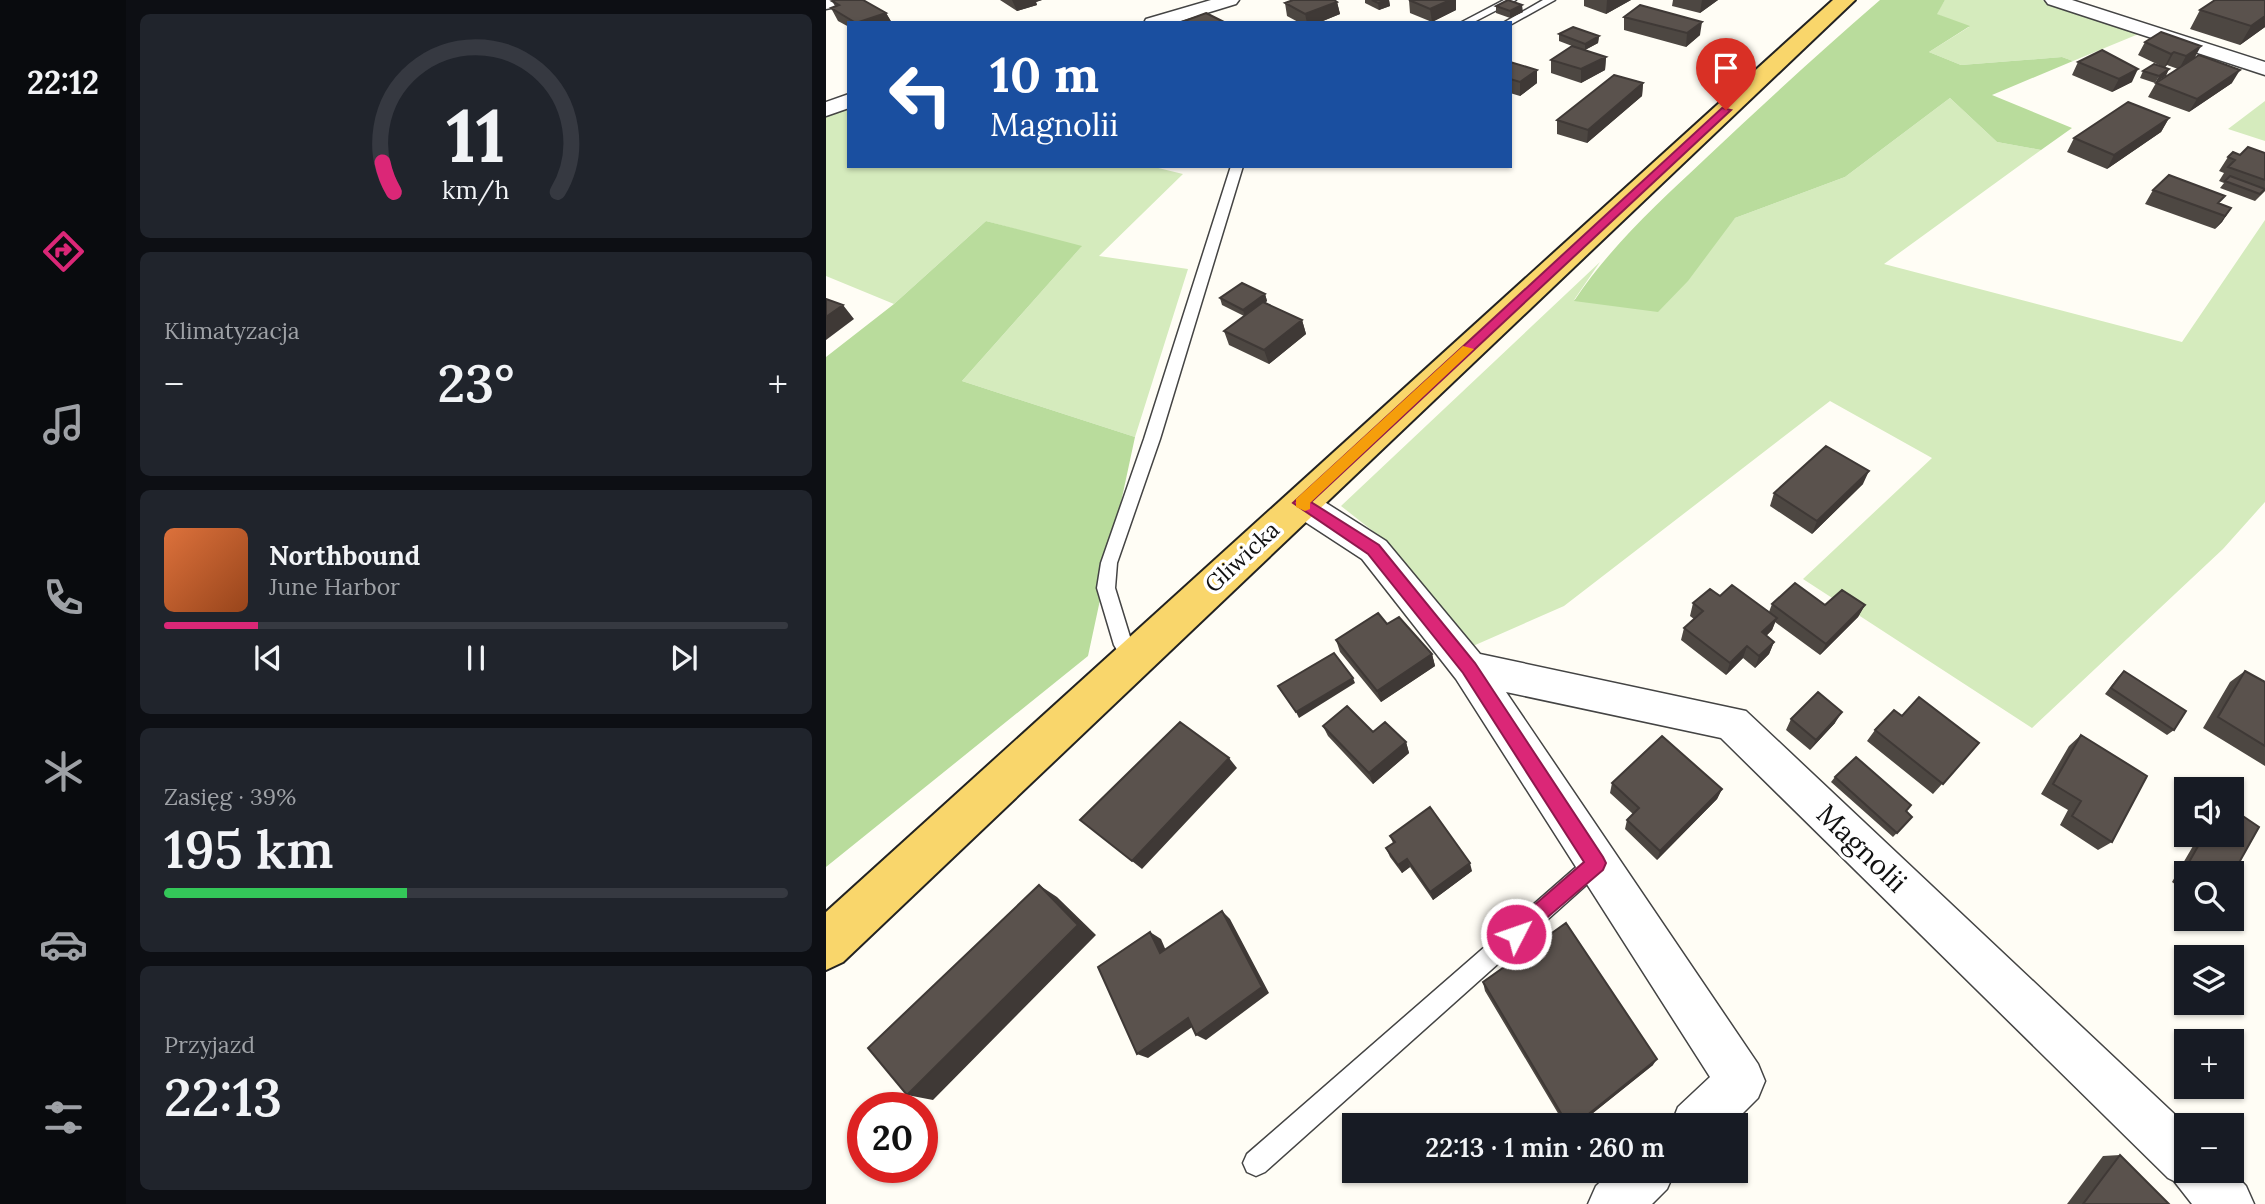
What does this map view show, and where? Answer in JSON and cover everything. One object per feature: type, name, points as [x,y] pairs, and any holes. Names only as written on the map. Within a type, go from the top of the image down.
[{"type":"main road","name":"Gliwicka","points":[[826,945],[1845,0]]},
{"type":"street","points":[[826,4],[845,0]]},
{"type":"street","points":[[1160,21],[1230,0]]},
{"type":"street","points":[[2054,0],[2265,69]]},
{"type":"street","points":[[826,110],[847,101]]},
{"type":"street","points":[[1301,503],[1374,550],[1469,668],[1741,1081],[1708,1113]]},
{"type":"street","name":"Magnolii","points":[[1469,668],[1732,723],[2174,1148]]},
{"type":"street","points":[[1614,1204],[1636,1183]]},
{"type":"street","points":[[2208,1183],[2228,1204]]},
{"type":"lane","points":[[1468,21],[1511,0]]},
{"type":"lane","points":[[1511,21],[1550,0]]},
{"type":"lane","points":[[1137,655],[1123,645],[1106,588],[1109,564],[1153,439],[1236,168]]},
{"type":"lane","points":[[1256,1163],[1596,863]]},
{"type":"green space","points":[[1880,0],[1945,0],[1937,14],[1970,26],[1929,52],[1961,65],[2062,57],[2073,61],[1992,95],[2072,128],[2041,150],[1997,142],[1950,98],[1845,177],[1735,218],[1688,281],[1658,312],[1574,301],[1603,262],[1652,209]]},
{"type":"green space","points":[[1945,0],[2042,0],[2141,33],[2073,61],[2062,57],[1961,65],[1929,52],[1969,27],[1936,14]]},
{"type":"green space","points":[[1950,98],[1997,142],[2041,150],[1884,264],[2182,342],[2265,220],[2265,502],[2223,549],[2032,728],[1803,579],[1932,458],[1830,401],[1564,606],[1473,646],[1383,539],[1341,506],[1600,262],[1574,300],[1735,218],[1845,177]]},
{"type":"green space","points":[[2265,101],[2265,141],[2228,129]]},
{"type":"green space","points":[[847,107],[847,168],[1158,168],[1183,174],[1099,256],[1188,269],[1135,437],[962,381],[1081,247],[986,221],[894,304],[826,276],[826,113]]},
{"type":"green space","points":[[986,221],[1082,246],[962,381],[1135,437],[1088,656],[826,867],[826,357],[894,304]]},
{"type":"building","points":[[863,0],[886,13],[862,21],[853,21],[831,8],[839,5],[832,1]]},
{"type":"building","points":[[1293,0],[1337,2],[1305,14],[1285,3]]},
{"type":"building","points":[[1409,0],[1450,0],[1430,9]]},
{"type":"building","points":[[1508,0],[1522,5],[1510,11],[1496,6]]},
{"type":"building","points":[[2215,0],[2265,0],[2265,16],[2251,26],[2200,10]]},
{"type":"building","points":[[1640,5],[1702,22],[1687,33],[1624,17]]},
{"type":"building","points":[[1206,13],[1222,21],[1184,21]]},
{"type":"building","points":[[1573,27],[1599,36],[1585,44],[1559,34]]},
{"type":"building","points":[[2161,32],[2201,46],[2186,56],[2174,52],[2171,54],[2145,42]]},
{"type":"building","points":[[1572,46],[1606,57],[1581,69],[1551,60]]},
{"type":"building","points":[[2102,50],[2138,69],[2119,79],[2078,62]]},
{"type":"building","points":[[2199,55],[2240,70],[2197,99],[2156,83]]},
{"type":"building","points":[[1512,63],[1537,70],[1520,82],[1512,80]]},
{"type":"building","points":[[2154,64],[2169,69],[2159,76],[2143,71]]},
{"type":"building","points":[[1614,75],[1643,83],[1588,130],[1557,120]]},
{"type":"building","points":[[2128,102],[2169,118],[2114,155],[2074,138]]},
{"type":"building","points":[[2248,147],[2265,153],[2265,180],[2228,167],[2235,160],[2228,157],[2233,152],[2240,155]]},
{"type":"building","points":[[2169,175],[2225,196],[2218,203],[2231,208],[2225,216],[2153,190]]},
{"type":"building","points":[[2230,176],[2265,189],[2260,194],[2225,181]]},
{"type":"building","points":[[1242,283],[1265,294],[1243,310],[1220,298]]},
{"type":"building","points":[[826,299],[843,305],[826,317]]},
{"type":"building","points":[[1263,302],[1302,320],[1264,350],[1224,331]]},
{"type":"building","points":[[1826,446],[1869,471],[1817,521],[1774,493]]},
{"type":"building","points":[[1795,583],[1825,605],[1842,590],[1865,605],[1826,644],[1772,604]]},
{"type":"building","points":[[1732,585],[1777,618],[1762,632],[1774,642],[1759,656],[1747,646],[1730,663],[1684,628],[1703,611],[1693,603],[1710,589],[1720,596]]},
{"type":"building","points":[[1378,613],[1387,624],[1399,617],[1432,654],[1377,691],[1336,640]]},
{"type":"building","points":[[1334,653],[1353,678],[1296,712],[1278,686]]},
{"type":"building","points":[[2124,671],[2186,711],[2174,730],[2111,688]]},
{"type":"building","points":[[2245,671],[2265,682],[2265,746],[2218,717]]},
{"type":"building","points":[[1818,692],[1842,712],[1816,740],[1791,719]]},
{"type":"building","points":[[1919,697],[1979,743],[1943,784],[1875,730],[1894,710],[1902,716]]},
{"type":"building","points":[[1347,706],[1373,732],[1385,722],[1406,742],[1369,773],[1323,726]]},
{"type":"building","points":[[1180,722],[1229,758],[1132,861],[1080,820]]},
{"type":"building","points":[[2081,735],[2147,776],[2112,842],[2072,816],[2081,801],[2053,784]]},
{"type":"building","points":[[1662,736],[1722,789],[1660,851],[1627,820],[1639,808],[1612,783]]},
{"type":"building","points":[[1856,757],[1911,805],[1906,811],[1912,817],[1897,833],[1835,777]]},
{"type":"building","points":[[1430,807],[1470,863],[1430,892],[1407,859],[1398,865],[1386,848],[1395,842],[1390,836]]},
{"type":"building","points":[[2244,817],[2259,827],[2240,861],[2190,861],[2198,847],[2244,847]]},
{"type":"building","points":[[1039,885],[1078,925],[910,1092],[905,1092],[868,1048]]},
{"type":"building","points":[[1222,911],[1262,987],[1196,1035],[1188,1018],[1137,1054],[1098,967],[1150,932],[1160,953]]},
{"type":"building","points":[[1566,923],[1657,1059],[1590,1113],[1561,1113],[1483,982]]},
{"type":"building","points":[[2120,1155],[2169,1204],[2083,1204]]},
{"type":"slow traffic","points":[[1305,505],[1301,503],[1468,349]]},
{"type":"route","points":[[1516,934],[1596,863],[1469,668],[1374,550],[1301,503],[1726,110]]}]
